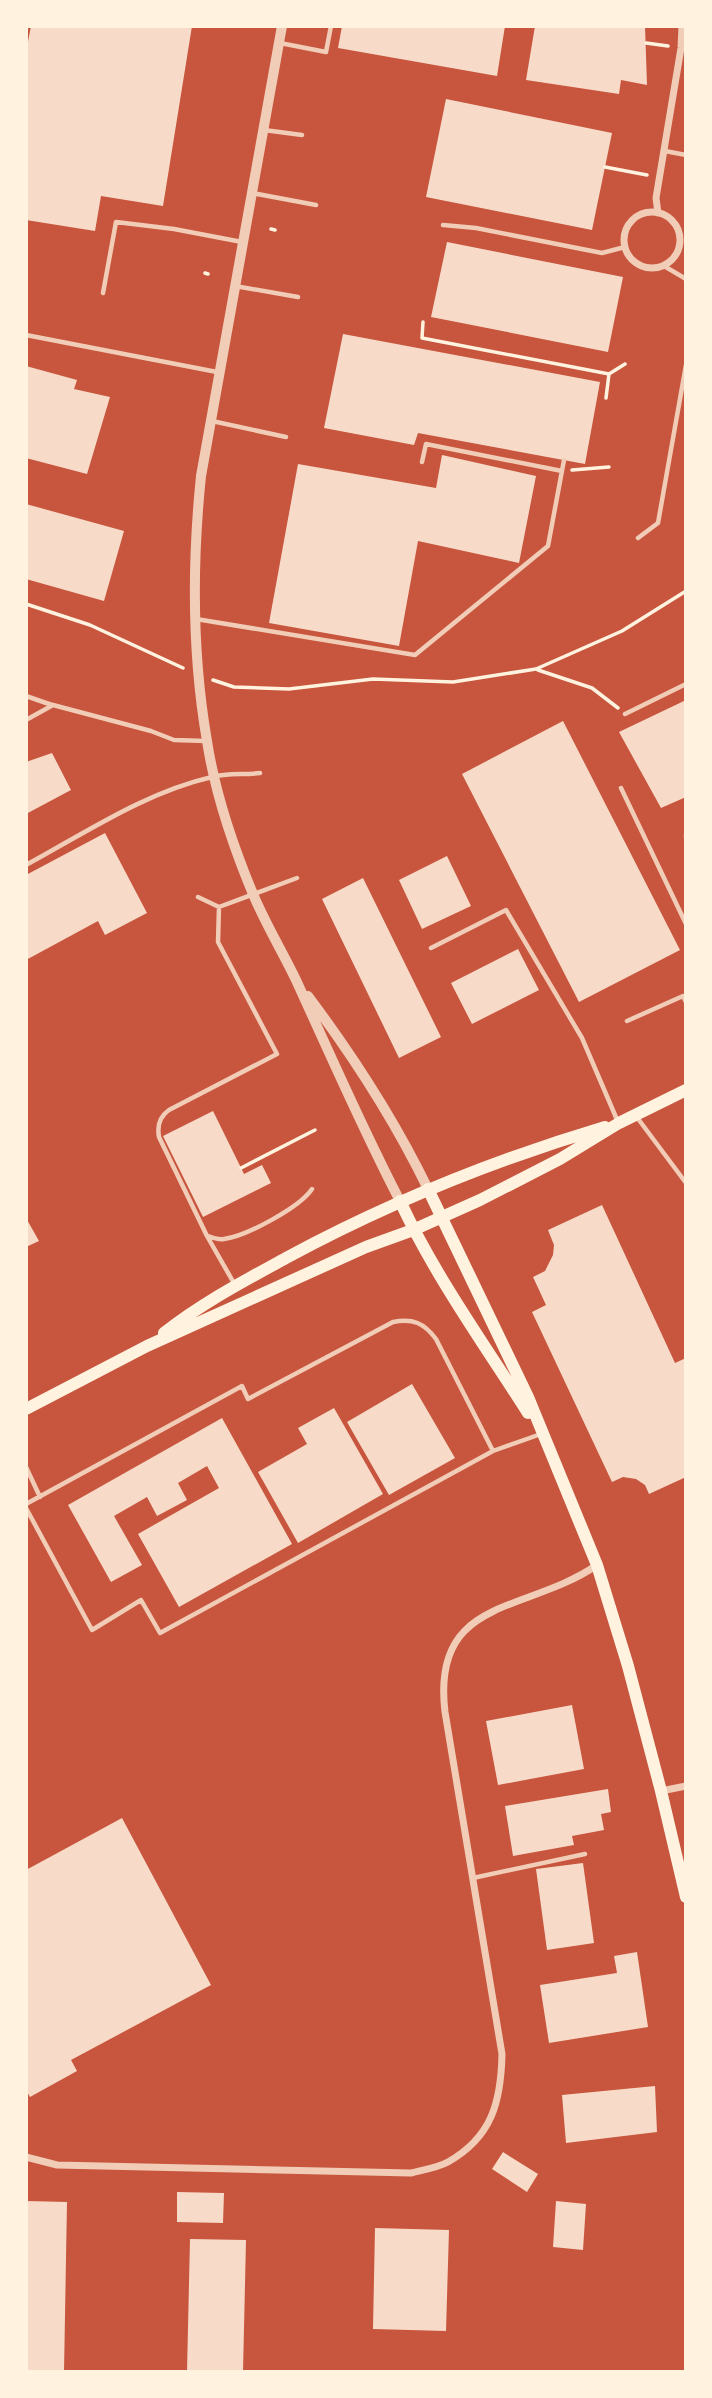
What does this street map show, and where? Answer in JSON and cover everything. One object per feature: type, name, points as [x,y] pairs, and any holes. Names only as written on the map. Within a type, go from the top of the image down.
[{"type":"main road","points":[[26,1409],[147,1346],[366,1247],[442,1217],[560,1159],[618,1123],[685,1090]]},
{"type":"main road","points":[[147,1346],[235,1285],[352,1223],[428,1189],[551,1144],[618,1123]]},
{"type":"main road","points":[[428,1189],[528,1397],[597,1565],[662,1791],[686,1897]]},
{"type":"main road","points":[[400,1201],[413,1230],[542,1434]]},
{"type":"street","points":[[282,26],[218,372],[196,530],[195,619],[200,676],[207,741],[215,776],[253,895],[400,1201]]},
{"type":"street","points":[[658,213],[656,198],[681,48],[682,26]]},
{"type":"street","points":[[658,213],[673,222],[680,237],[677,255],[663,266],[640,266],[633,261],[625,247],[625,238],[632,221],[640,215],[658,213]]},
{"type":"street","points":[[296,980],[356,1066],[410,1153],[428,1189]]},
{"type":"street","points":[[26,2157],[57,2165],[411,2174],[446,2163],[481,2134],[494,2114],[501,2085],[502,2054],[445,1712],[442,1687],[445,1662],[456,1639],[473,1622],[578,1578],[597,1565]]},
{"type":"street","points":[[662,1791],[686,1786]]},
{"type":"lane","points":[[279,43],[326,52],[331,26]]},
{"type":"lane","points":[[263,130],[302,135]]},
{"type":"lane","points":[[664,151],[686,155]]},
{"type":"lane","points":[[252,192],[316,205]]},
{"type":"lane","points":[[103,293],[116,222],[174,229],[243,242]]},
{"type":"lane","points":[[443,225],[476,228],[602,253],[625,247]]},
{"type":"lane","points":[[663,266],[686,279]]},
{"type":"lane","points":[[234,286],[298,297]]},
{"type":"lane","points":[[26,335],[218,372]]},
{"type":"lane","points":[[638,538],[658,523],[686,365]]},
{"type":"lane","points":[[210,421],[286,437]]},
{"type":"lane","points":[[422,462],[426,444],[562,471]]},
{"type":"lane","points":[[195,619],[415,655],[548,546],[564,460]]},
{"type":"lane","points":[[625,714],[686,684]]},
{"type":"lane","points":[[26,696],[174,740],[207,741]]},
{"type":"lane","points":[[26,720],[52,705]]},
{"type":"lane","points":[[26,865],[135,806],[184,784],[215,776],[260,774]]},
{"type":"lane","points":[[621,788],[686,924]]},
{"type":"lane","points":[[198,897],[219,907],[297,878]]},
{"type":"lane","points":[[219,907],[218,942],[277,1054],[169,1110],[163,1114],[157,1127],[159,1137],[207,1236],[235,1285]]},
{"type":"lane","points":[[431,948],[506,910],[582,1038],[618,1123]]},
{"type":"lane","points":[[627,1021],[683,996],[686,989]]},
{"type":"lane","points":[[683,996],[686,1002]]},
{"type":"lane","points":[[635,1115],[686,1183]]},
{"type":"lane","points":[[207,1236],[219,1239],[236,1236],[289,1210],[305,1199],[312,1189]]},
{"type":"lane","points":[[493,1451],[436,1339],[429,1329],[417,1321],[404,1320],[393,1322],[248,1399],[242,1386],[26,1506],[92,1630],[141,1600],[160,1633],[493,1451],[542,1434]]},
{"type":"lane","points":[[26,1467],[40,1497]]},
{"type":"lane","points":[[472,1878],[585,1854]]},
{"type":"path","points":[[646,43],[681,48]]},
{"type":"path","points":[[605,167],[659,177]]},
{"type":"path","points":[[423,322],[422,338],[609,374],[625,364]]},
{"type":"path","points":[[606,398],[609,374]]},
{"type":"path","points":[[562,471],[609,467]]},
{"type":"path","points":[[26,604],[90,625],[200,676],[234,687],[289,689],[373,679],[453,682],[536,669],[622,631],[686,592]]},
{"type":"path","points":[[536,669],[592,688],[625,714]]},
{"type":"path","points":[[241,1168],[315,1130]]},
{"type":"building","points":[[31,26],[192,26],[163,206],[101,196],[95,231],[26,220],[26,52]]},
{"type":"building","points":[[342,26],[505,26],[497,76],[338,48]]},
{"type":"building","points":[[535,26],[645,26],[647,85],[621,80],[619,94],[526,80]]},
{"type":"building","points":[[446,99],[612,133],[592,230],[426,197]]},
{"type":"building","points":[[447,242],[623,277],[608,352],[431,317]]},
{"type":"building","points":[[343,334],[600,382],[585,464],[418,433],[414,445],[324,428]]},
{"type":"building","points":[[26,366],[77,380],[74,389],[110,397],[87,474],[26,458]]},
{"type":"building","points":[[442,455],[536,476],[519,563],[418,541],[399,646],[269,623],[298,464],[436,488]]},
{"type":"building","points":[[26,504],[124,531],[104,601],[26,579]]},
{"type":"building","points":[[686,700],[686,797],[661,808],[619,732]]},
{"type":"building","points":[[563,721],[680,950],[579,1002],[462,774]]},
{"type":"building","points":[[52,753],[71,790],[26,814],[26,762]]},
{"type":"building","points":[[105,833],[147,913],[105,935],[98,921],[26,960],[26,875]]},
{"type":"building","points":[[447,856],[471,906],[422,929],[399,880]]},
{"type":"building","points":[[363,878],[441,1037],[399,1058],[322,899]]},
{"type":"building","points":[[518,949],[539,990],[472,1024],[451,983]]},
{"type":"building","points":[[213,1111],[244,1174],[262,1165],[271,1183],[203,1217],[163,1136]]},
{"type":"building","points":[[602,1205],[675,1363],[686,1358],[686,1477],[649,1494],[645,1485],[636,1479],[623,1477],[612,1482],[532,1312],[546,1305],[533,1277],[545,1271],[553,1255],[554,1245],[548,1230]]},
{"type":"building","points":[[26,1218],[39,1241],[26,1247]]},
{"type":"building","points":[[412,1384],[455,1458],[389,1495],[347,1422]]},
{"type":"building","points":[[334,1408],[383,1494],[298,1543],[258,1472],[307,1444],[298,1428]]},
{"type":"building","points":[[222,1418],[292,1544],[179,1607],[138,1534],[219,1488],[207,1466],[178,1483],[187,1500],[157,1516],[147,1497],[114,1516],[142,1565],[111,1582],[68,1505]]},
{"type":"building","points":[[572,1705],[584,1769],[498,1785],[486,1721]]},
{"type":"building","points":[[608,1789],[611,1812],[601,1814],[604,1830],[572,1836],[574,1845],[513,1856],[505,1806]]},
{"type":"building","points":[[122,1818],[211,1985],[71,2060],[77,2071],[30,2097],[26,2090],[26,1870]]},
{"type":"building","points":[[583,1863],[594,1943],[547,1950],[536,1869]]},
{"type":"building","points":[[637,1952],[648,2027],[549,2043],[540,1985],[617,1973],[614,1956]]},
{"type":"building","points":[[655,2086],[657,2132],[566,2143],[562,2095]]},
{"type":"building","points":[[503,2152],[538,2174],[527,2192],[492,2169]]},
{"type":"building","points":[[177,2192],[224,2193],[223,2223],[177,2222]]},
{"type":"building","points":[[26,2201],[67,2202],[64,2372],[26,2372]]},
{"type":"building","points":[[556,2201],[586,2204],[583,2250],[553,2247]]},
{"type":"building","points":[[375,2228],[449,2230],[446,2331],[373,2329]]},
{"type":"building","points":[[190,2239],[246,2240],[243,2372],[187,2372]]}]
